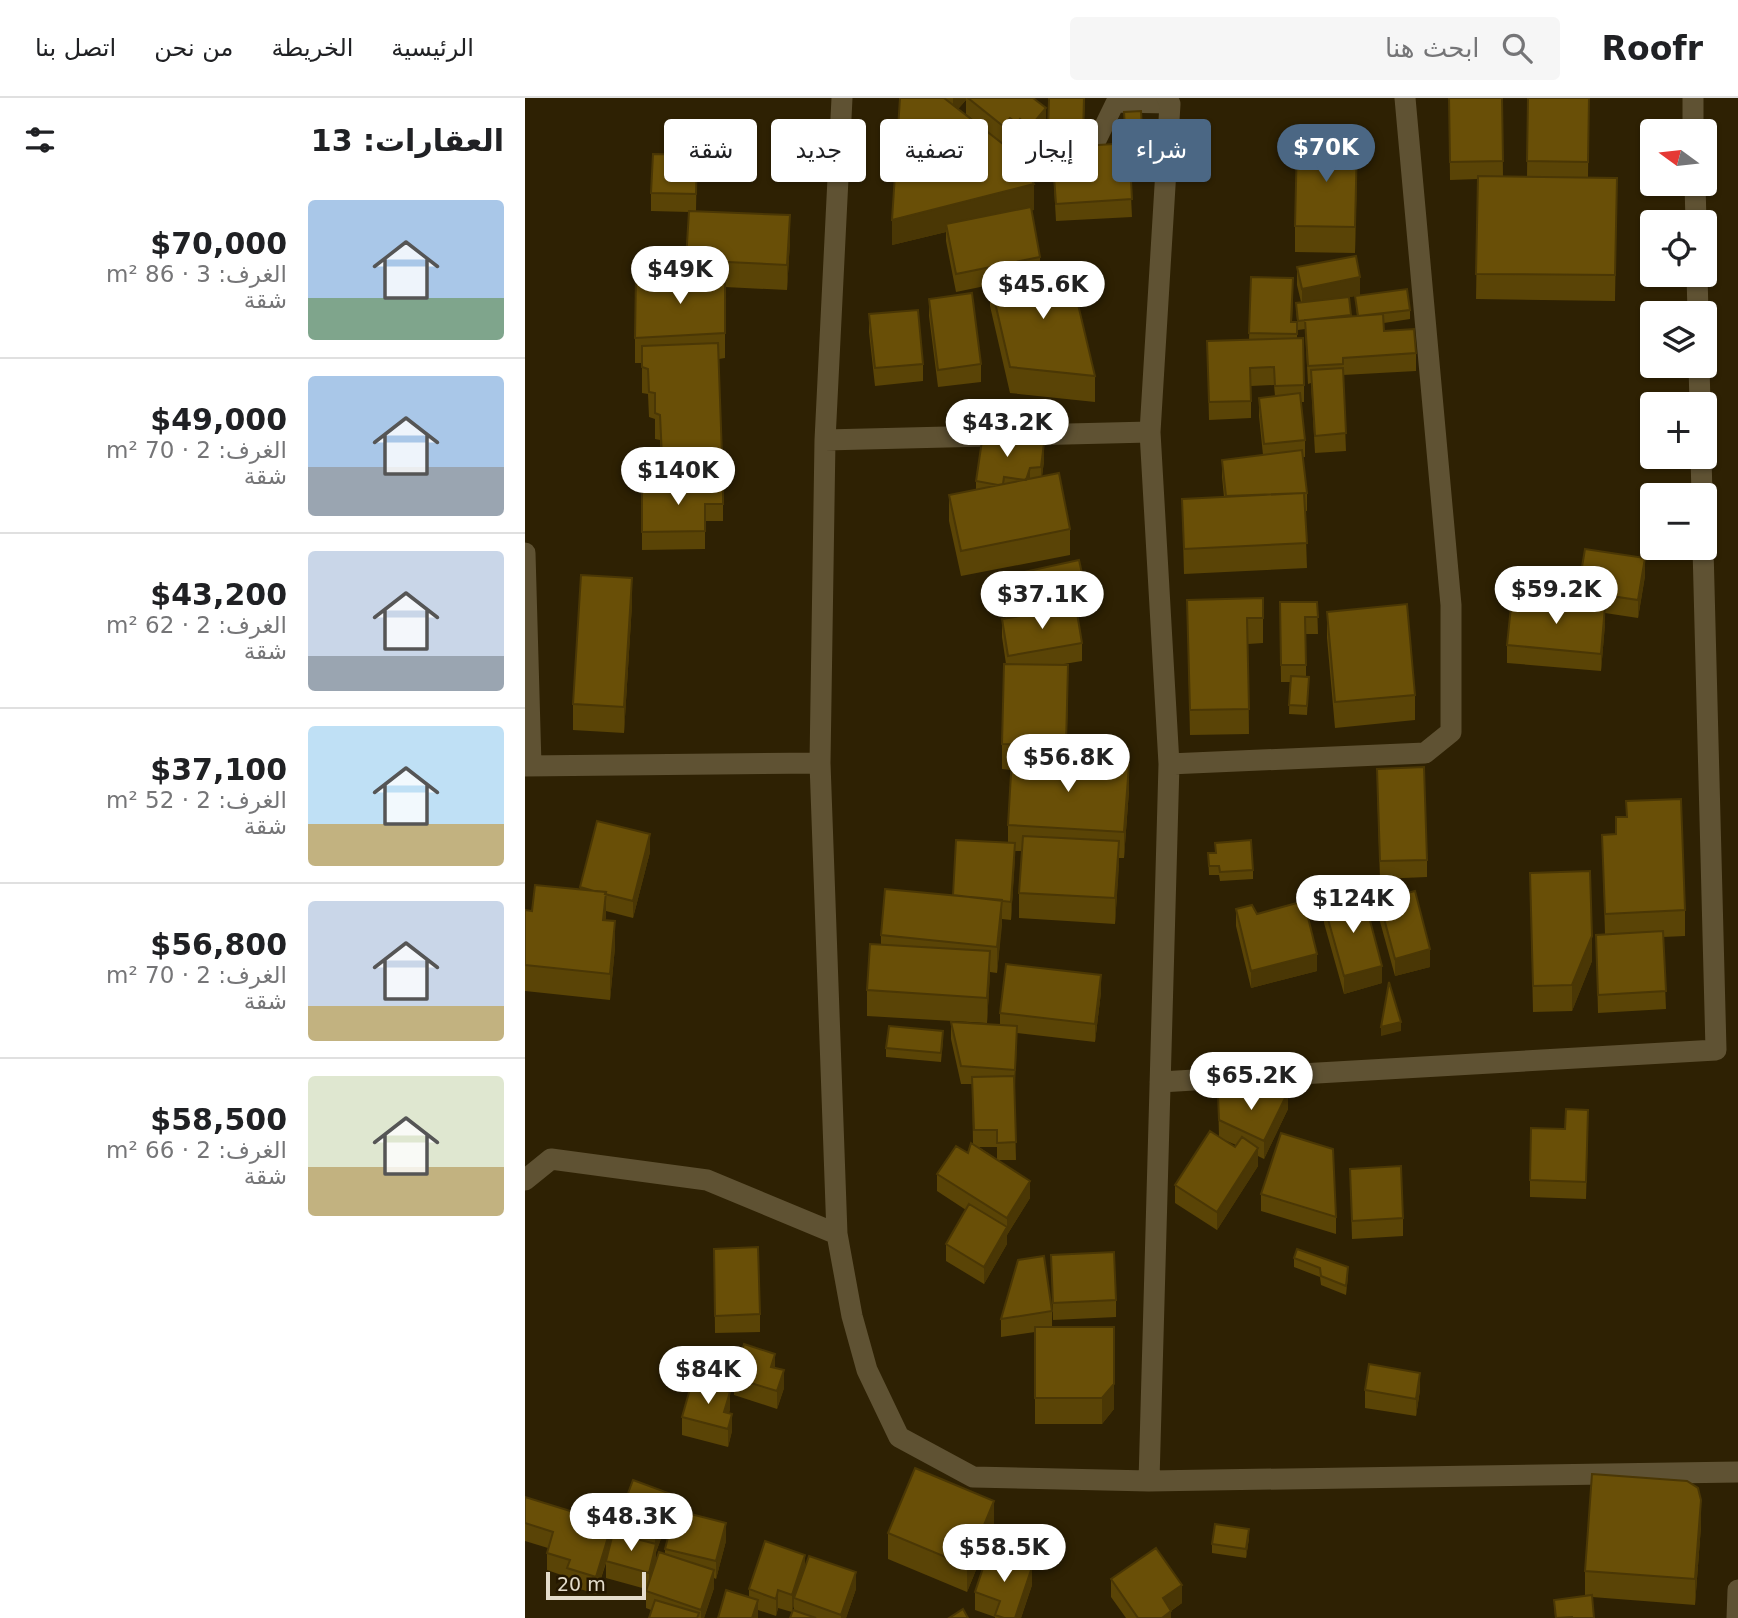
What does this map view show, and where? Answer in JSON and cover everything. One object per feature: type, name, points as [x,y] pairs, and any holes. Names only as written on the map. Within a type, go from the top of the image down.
[{"type":"street","points":[[842,98],[825,440],[820,763],[837,1234],[852,1316],[867,1370],[899,1437],[973,1476],[1149,1481],[1738,1472]]},
{"type":"street","points":[[1169,764],[1425,753],[1451,732],[1451,605],[1405,98]]},
{"type":"street","points":[[1693,98],[1693,119]]},
{"type":"street","points":[[1149,1481],[1169,764],[1150,432],[1168,101]]},
{"type":"street","points":[[825,440],[1150,432]]},
{"type":"street","points":[[525,553],[528,766],[820,763]]},
{"type":"street","points":[[1160,1082],[1716,1050],[1703,560]]},
{"type":"street","points":[[525,1180],[551,1159],[707,1180],[837,1234]]},
{"type":"street","points":[[1737,1618],[1738,1590]]},
{"type":"lane","points":[[1098,138],[1115,103],[1168,101]]},
{"type":"building","points":[[900,98],[944,98],[971,119],[899,119]]},
{"type":"building","points":[[968,98],[1033,98],[1046,108],[1037,119],[1002,119],[1002,125]]},
{"type":"building","points":[[1049,98],[1084,98],[1083,119],[1048,119]]},
{"type":"building","points":[[1449,98],[1502,98],[1503,161],[1450,162]]},
{"type":"building","points":[[1528,98],[1589,98],[1588,162],[1527,161]]},
{"type":"building","points":[[1141,111],[1141,119],[1124,119],[1124,112]]},
{"type":"building","points":[[988,132],[1002,143],[1002,182],[1034,184],[892,220],[894,182],[988,182]]},
{"type":"building","points":[[1297,141],[1357,142],[1355,227],[1295,226]]},
{"type":"building","points":[[1112,144],[1112,182],[1131,182],[1132,199],[1056,204],[1054,182],[1098,182],[1098,145]]},
{"type":"building","points":[[653,154],[664,154],[664,182],[696,182],[696,194],[651,193]]},
{"type":"building","points":[[1478,176],[1617,178],[1615,275],[1476,274]]},
{"type":"building","points":[[1031,207],[1040,257],[956,274],[946,224]]},
{"type":"building","points":[[689,211],[790,215],[787,265],[686,260]]},
{"type":"building","points":[[1356,256],[1360,277],[1302,289],[1297,267]]},
{"type":"building","points":[[1068,262],[1095,376],[1010,367],[990,281]]},
{"type":"building","points":[[636,275],[725,276],[725,333],[635,338]]},
{"type":"building","points":[[1251,277],[1293,278],[1291,322],[1297,322],[1297,334],[1249,333]]},
{"type":"building","points":[[1407,289],[1410,310],[1358,316],[1355,296]]},
{"type":"building","points":[[972,293],[981,364],[938,370],[929,299]]},
{"type":"building","points":[[1349,297],[1351,315],[1298,321],[1296,303]]},
{"type":"building","points":[[918,310],[923,364],[875,368],[869,314]]},
{"type":"building","points":[[1383,314],[1384,331],[1414,329],[1416,353],[1343,358],[1343,364],[1308,366],[1305,320]]},
{"type":"building","points":[[1303,338],[1304,385],[1275,386],[1274,367],[1250,368],[1251,401],[1209,402],[1207,341]]},
{"type":"building","points":[[718,343],[722,456],[662,457],[660,415],[655,413],[655,393],[649,392],[648,369],[642,367],[642,346]]},
{"type":"building","points":[[1343,368],[1346,433],[1315,436],[1311,370]]},
{"type":"building","points":[[1300,393],[1305,440],[1264,444],[1259,398]]},
{"type":"building","points":[[983,434],[1044,443],[1041,467],[1030,468],[1026,480],[1004,477],[1003,484],[998,485],[976,481]]},
{"type":"building","points":[[1302,450],[1307,493],[1226,496],[1222,460]]},
{"type":"building","points":[[1059,473],[1070,529],[961,551],[949,495]]},
{"type":"building","points":[[723,485],[723,504],[705,504],[705,531],[642,532],[642,486]]},
{"type":"building","points":[[1304,493],[1307,543],[1184,549],[1182,499]]},
{"type":"building","points":[[1585,549],[1645,560],[1638,600],[1578,591]]},
{"type":"building","points":[[1079,560],[1086,591],[1007,607],[1001,577]]},
{"type":"building","points":[[581,575],[632,578],[624,707],[573,704]]},
{"type":"building","points":[[1512,597],[1605,606],[1601,654],[1507,645]]},
{"type":"building","points":[[1263,598],[1263,618],[1247,618],[1249,709],[1190,710],[1187,600]]},
{"type":"building","points":[[1280,602],[1317,602],[1318,617],[1305,617],[1306,665],[1281,665]]},
{"type":"building","points":[[1407,604],[1415,695],[1335,702],[1327,612]]},
{"type":"building","points":[[1076,607],[1082,643],[1008,656],[1002,619]]},
{"type":"building","points":[[1004,664],[1068,665],[1066,745],[1002,744]]},
{"type":"building","points":[[1291,676],[1309,677],[1307,706],[1289,705]]},
{"type":"building","points":[[1012,757],[1129,764],[1124,832],[1008,825]]},
{"type":"building","points":[[1424,767],[1427,860],[1380,861],[1377,769]]},
{"type":"building","points":[[1681,799],[1685,910],[1605,914],[1602,835],[1616,834],[1616,817],[1627,817],[1626,801]]},
{"type":"building","points":[[597,821],[650,834],[633,901],[580,887]]},
{"type":"building","points":[[1023,836],[1119,841],[1115,898],[1019,893]]},
{"type":"building","points":[[956,840],[1015,843],[1011,902],[953,895]]},
{"type":"building","points":[[1251,840],[1253,870],[1220,872],[1219,866],[1209,866],[1208,853],[1216,853],[1215,843]]},
{"type":"building","points":[[1590,871],[1592,936],[1572,985],[1533,986],[1530,873]]},
{"type":"building","points":[[535,885],[606,892],[603,920],[615,921],[610,974],[525,965],[525,910],[532,911]]},
{"type":"building","points":[[885,889],[1002,900],[997,947],[881,935]]},
{"type":"building","points":[[1415,891],[1430,949],[1395,959],[1379,900]]},
{"type":"building","points":[[1363,894],[1382,966],[1344,976],[1324,905]]},
{"type":"building","points":[[1304,901],[1317,954],[1251,971],[1236,909],[1252,905],[1257,914]]},
{"type":"building","points":[[1663,931],[1666,991],[1598,995],[1596,935]]},
{"type":"building","points":[[870,944],[990,951],[987,998],[867,990]]},
{"type":"building","points":[[1006,964],[1101,975],[1095,1024],[1000,1013]]},
{"type":"building","points":[[1389,982],[1401,1022],[1381,1027]]},
{"type":"building","points":[[951,1022],[1017,1026],[1015,1070],[961,1066]]},
{"type":"building","points":[[889,1026],[943,1031],[941,1053],[886,1048]]},
{"type":"building","points":[[1014,1076],[1016,1142],[997,1143],[997,1130],[974,1130],[972,1077]]},
{"type":"building","points":[[1288,1092],[1264,1141],[1219,1120],[1218,1095]]},
{"type":"building","points":[[1566,1109],[1588,1110],[1586,1182],[1530,1180],[1531,1128],[1565,1129]]},
{"type":"building","points":[[1210,1131],[1235,1147],[1242,1137],[1258,1148],[1217,1212],[1175,1185]]},
{"type":"building","points":[[1281,1133],[1333,1149],[1336,1217],[1261,1194]]},
{"type":"building","points":[[971,1143],[1030,1181],[1007,1218],[937,1174],[956,1146],[968,1153]]},
{"type":"building","points":[[1401,1166],[1403,1218],[1352,1221],[1350,1169]]},
{"type":"building","points":[[969,1204],[1007,1227],[984,1267],[946,1244]]},
{"type":"building","points":[[758,1247],[760,1314],[715,1316],[714,1249]]},
{"type":"building","points":[[1297,1249],[1348,1267],[1346,1286],[1321,1276],[1320,1268],[1294,1258]]},
{"type":"building","points":[[1114,1252],[1116,1300],[1053,1303],[1051,1255]]},
{"type":"building","points":[[1044,1256],[1052,1311],[1001,1319],[1018,1260]]},
{"type":"building","points":[[1035,1327],[1114,1327],[1114,1384],[1102,1398],[1035,1398]]},
{"type":"building","points":[[744,1344],[775,1354],[771,1367],[784,1370],[777,1391],[734,1378]]},
{"type":"building","points":[[1369,1364],[1420,1373],[1416,1399],[1365,1390]]},
{"type":"building","points":[[692,1382],[730,1392],[724,1412],[732,1414],[728,1429],[682,1417]]},
{"type":"building","points":[[915,1468],[994,1501],[967,1566],[888,1533]]},
{"type":"building","points":[[1592,1474],[1687,1481],[1698,1488],[1701,1500],[1695,1579],[1585,1571]]},
{"type":"building","points":[[633,1480],[671,1494],[655,1537],[617,1523]]},
{"type":"building","points":[[525,1497],[612,1524],[596,1577],[567,1568],[570,1560],[547,1553],[553,1532],[525,1523]]},
{"type":"building","points":[[675,1510],[726,1523],[716,1561],[665,1549]]},
{"type":"building","points":[[1215,1524],[1249,1529],[1246,1549],[1212,1544]]},
{"type":"building","points":[[613,1533],[656,1544],[649,1573],[606,1561]]},
{"type":"building","points":[[765,1541],[805,1555],[792,1595],[778,1590],[776,1599],[749,1589]]},
{"type":"building","points":[[1156,1548],[1182,1585],[1163,1598],[1171,1611],[1162,1618],[1138,1618],[1111,1579]]},
{"type":"building","points":[[659,1552],[714,1570],[701,1610],[646,1591]]},
{"type":"building","points":[[988,1553],[1032,1567],[1015,1618],[995,1615],[1000,1601],[975,1592]]},
{"type":"building","points":[[809,1556],[856,1572],[841,1615],[794,1598]]},
{"type":"building","points":[[726,1590],[758,1600],[752,1618],[718,1618]]},
{"type":"building","points":[[1592,1595],[1594,1618],[1556,1618],[1554,1600]]},
{"type":"building","points":[[655,1600],[699,1613],[697,1618],[649,1618]]},
{"type":"building","points":[[963,1609],[968,1618],[949,1618]]},
{"type":"building","points":[[793,1610],[816,1618],[790,1618]]}]
